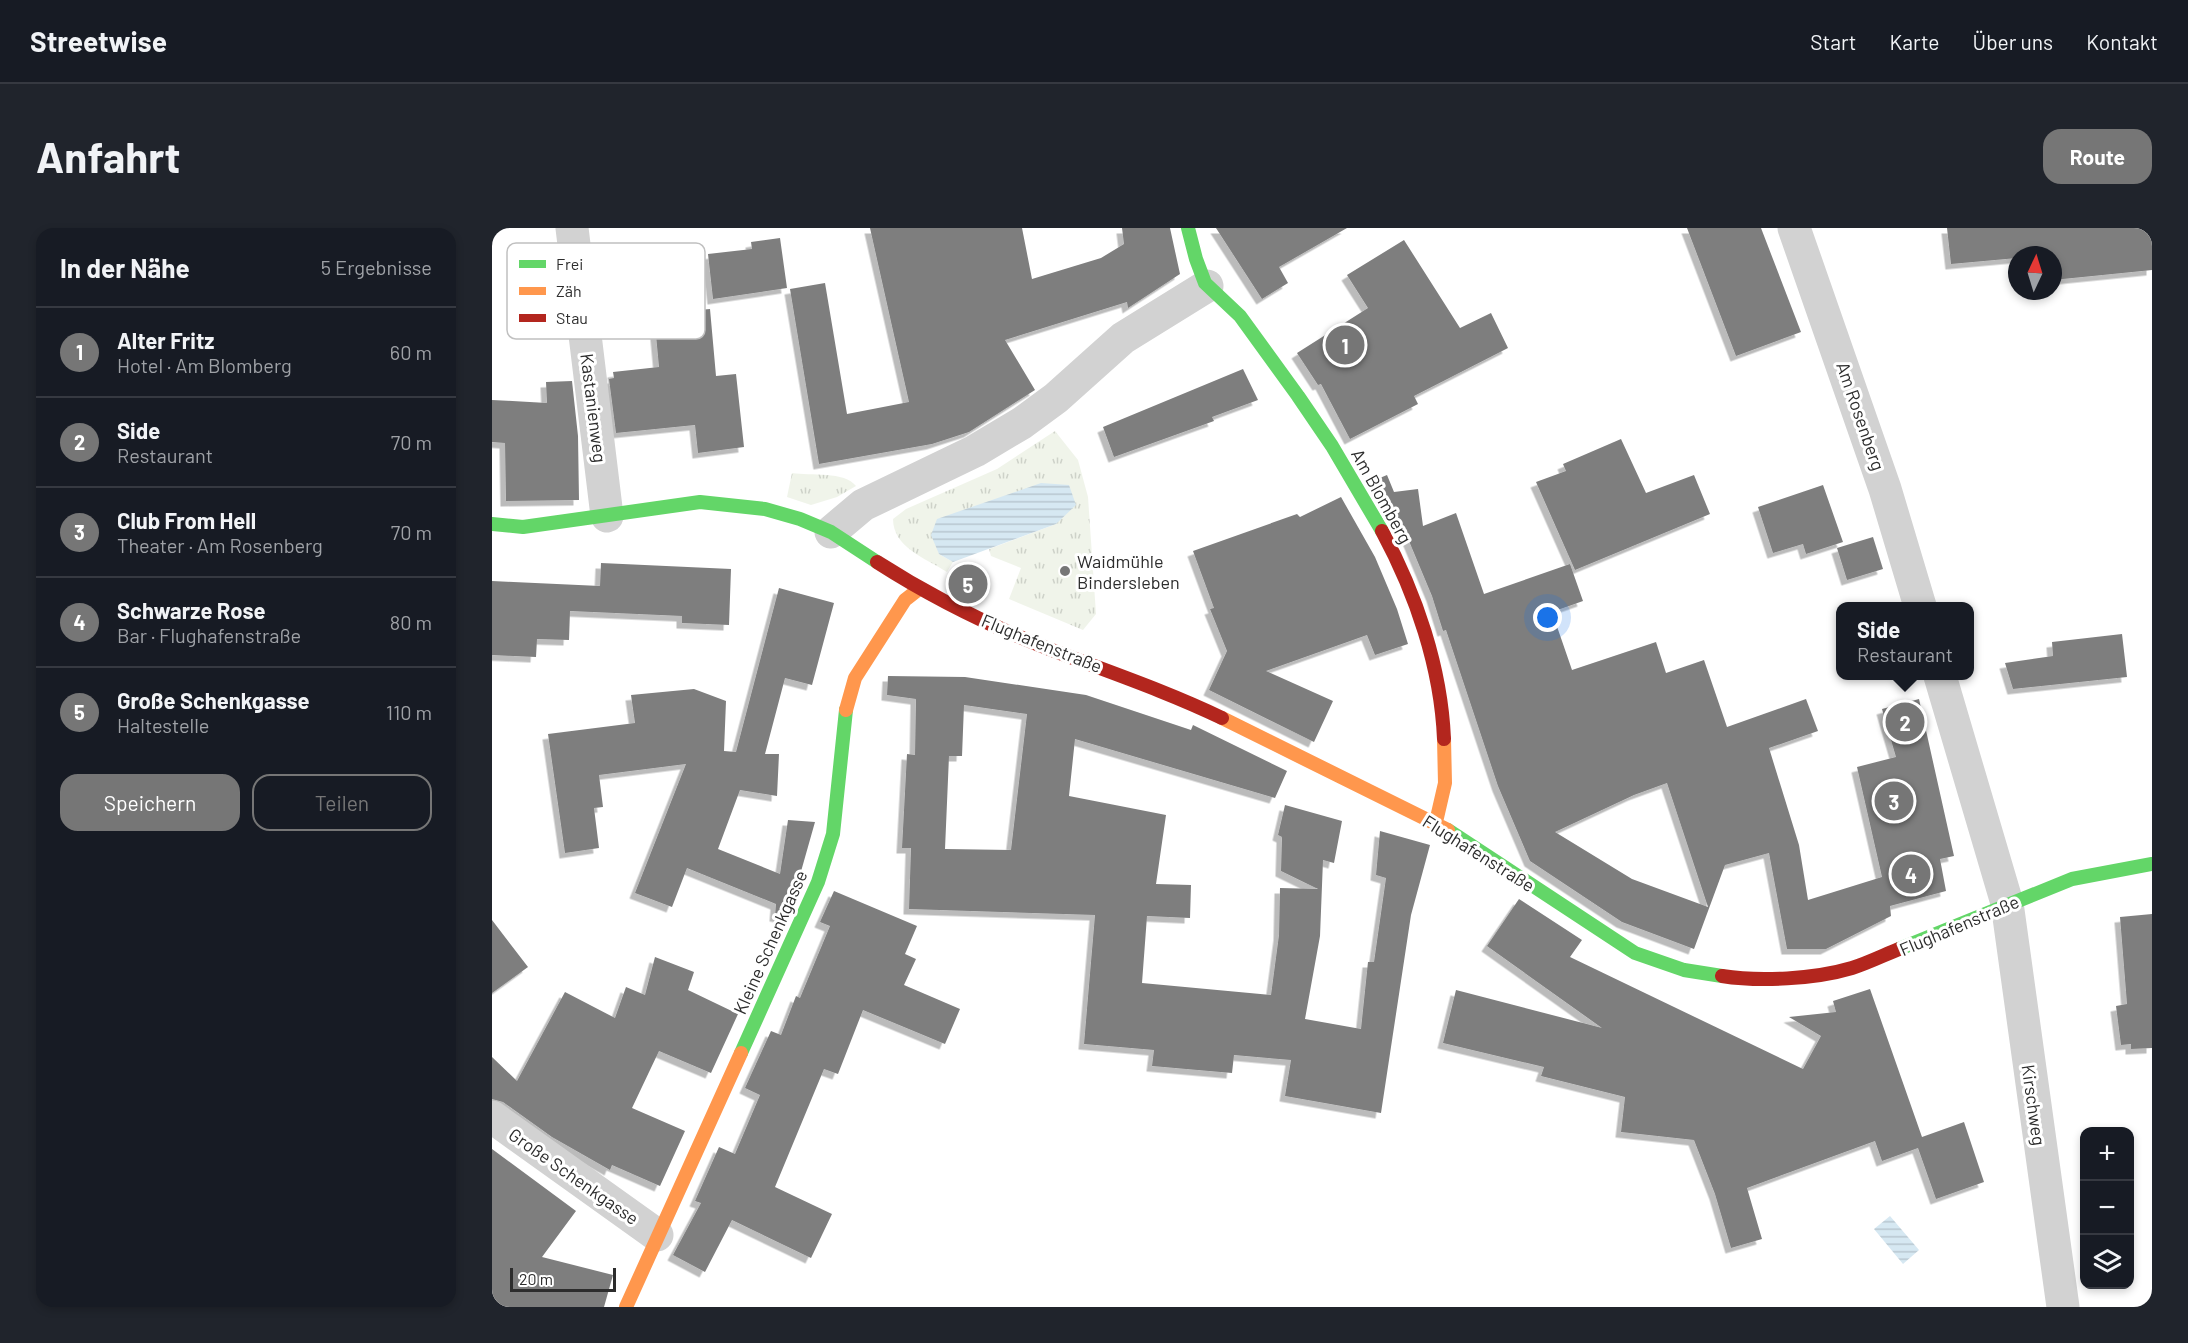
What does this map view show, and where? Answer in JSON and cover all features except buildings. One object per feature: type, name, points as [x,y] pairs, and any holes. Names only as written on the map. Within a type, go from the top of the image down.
[{"type":"street","name":"Kastanienweg","points":[[572,228],[574,243]]},
{"type":"street","name":"Am Blomberg","points":[[1188,228],[1190,240],[1207,286],[1235,311],[1313,416],[1360,486],[1407,581],[1440,687],[1445,780],[1436,822]]},
{"type":"street","name":"Am Rosenberg","points":[[1794,228],[1885,489],[1919,602]]},
{"type":"street","points":[[831,532],[863,505],[975,451],[1022,423],[1056,398],[1123,338],[1207,286]]},
{"type":"street","name":"Kastanienweg","points":[[585,339],[607,516]]},
{"type":"street","name":"Flughafenstraße","points":[[492,524],[523,527],[700,502],[765,509],[831,532],[919,589],[1054,651],[1177,696],[1436,822],[1635,953],[1684,970],[1740,979],[1794,977],[1851,968],[2007,903],[2072,879],[2152,864]]},
{"type":"street","name":"Kleine Schenkgasse","points":[[626,1307],[818,882],[832,834],[846,710],[855,678],[905,600],[919,589]]},
{"type":"street","points":[[1941,680],[2007,903]]},
{"type":"street","name":"Kirschweg","points":[[2007,903],[2063,1307]]},
{"type":"street","name":"Große Schenkgasse","points":[[492,1117],[657,1235]]},
{"type":"green space","points":[[1055,431],[1078,460],[1088,497],[1096,614],[1083,630],[1009,599],[1021,568],[991,556],[989,549],[1056,524],[939,554],[953,562],[947,572],[912,551],[898,537],[894,529],[893,519],[906,509],[997,469]]},
{"type":"green space","points":[[792,473],[836,476],[851,481],[856,486],[837,497],[811,505],[787,497]]},
{"type":"shaded area","points":[[1041,483],[1069,485],[1076,505],[1056,524],[953,562],[939,554],[931,535],[937,519]]},
{"type":"shaded area","points":[[1890,1216],[1919,1250],[1903,1264],[1874,1229]]},
{"type":"traffic: fast","points":[[1188,228],[1205,283],[1240,316],[1298,396],[1332,446],[1382,531]]},
{"type":"traffic: fast","points":[[492,524],[523,527],[700,502],[765,509],[800,519],[831,532],[877,562]]},
{"type":"traffic: fast","points":[[741,1053],[818,882],[833,834],[846,710]]},
{"type":"traffic: fast","points":[[1448,830],[1635,953],[1684,970],[1722,976]]},
{"type":"traffic: fast","points":[[1899,949],[2072,879],[2152,864]]},
{"type":"traffic: slow","points":[[846,710],[855,678],[905,600],[919,589]]},
{"type":"traffic: slow","points":[[1222,718],[1448,830]]},
{"type":"traffic: slow","points":[[1436,822],[1445,783],[1444,739]]},
{"type":"traffic: slow","points":[[626,1307],[741,1053]]},
{"type":"traffic: jam","points":[[1382,531],[1406,580],[1425,632],[1438,685],[1444,739]]},
{"type":"traffic: jam","points":[[877,562],[942,600],[1033,643],[1161,691],[1222,718]]},
{"type":"traffic: jam","points":[[1722,976],[1770,979],[1821,975],[1852,968],[1899,949]]},
{"type":"place","name":"Alter Fritz","points":[[1345,345]]},
{"type":"place","name":"Waidmühle Bindersleben","points":[[1065,571]]},
{"type":"place","name":"Große Schenkgasse","points":[[968,584]]},
{"type":"place","name":"Side","points":[[1905,722]]},
{"type":"place","name":"Club From Hell","points":[[1894,801]]},
{"type":"place","name":"Schwarze Rose","points":[[1911,874]]}]
